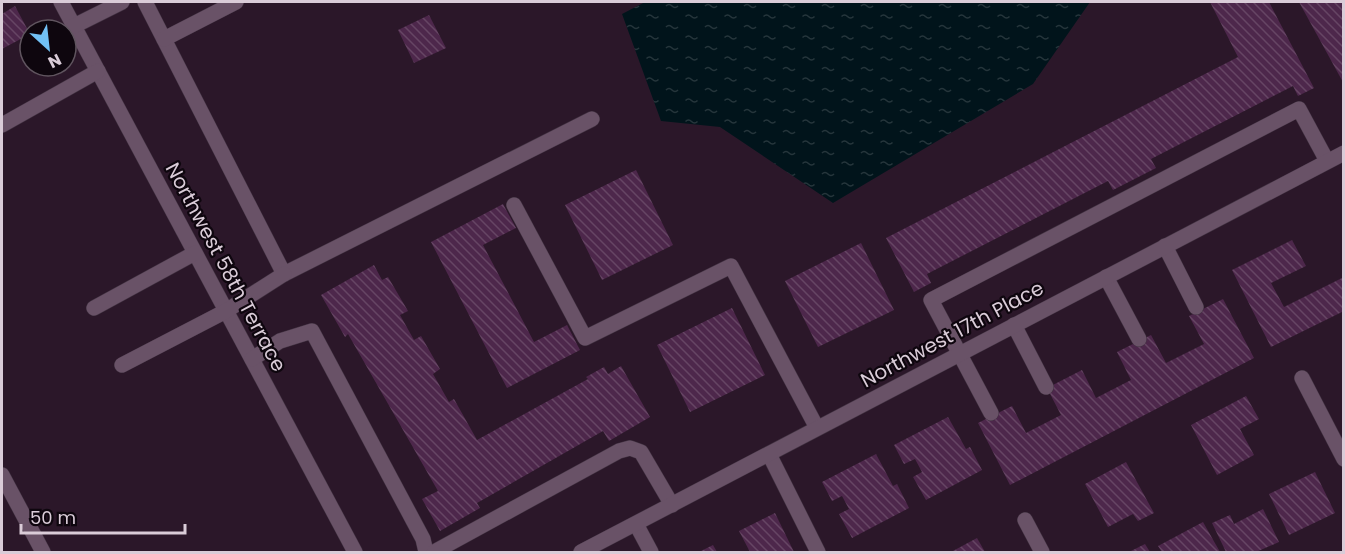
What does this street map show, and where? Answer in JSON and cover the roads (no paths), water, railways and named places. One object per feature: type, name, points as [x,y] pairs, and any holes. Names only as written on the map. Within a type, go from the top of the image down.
[{"type":"street","name":"Northwest 58th Terrace","points":[[61,2],[70,18]]},
{"type":"street","points":[[78,24],[122,2]]},
{"type":"street","points":[[145,2],[284,274]]},
{"type":"street","points":[[164,39],[236,2]]},
{"type":"street","name":"Northwest 58th Terrace","points":[[78,34],[355,552]]},
{"type":"street","points":[[2,125],[98,71]]},
{"type":"street","points":[[991,413],[931,300],[1299,109],[1327,161]]},
{"type":"street","points":[[122,365],[226,310],[284,274],[592,119]]},
{"type":"street","name":"Northwest 17th Place","points":[[581,552],[1344,153]]},
{"type":"street","points":[[514,205],[585,338],[731,266],[817,428]]},
{"type":"street","points":[[1165,246],[1196,307]]},
{"type":"street","points":[[94,308],[195,253]]},
{"type":"street","points":[[1106,277],[1139,339]]},
{"type":"street","points":[[1014,326],[1046,387]]},
{"type":"street","points":[[252,359],[280,341],[312,331],[386,466],[423,539],[426,552]]},
{"type":"street","points":[[1302,378],[1344,459]]},
{"type":"street","points":[[434,552],[630,448],[641,452],[672,505]]},
{"type":"street","points":[[770,454],[818,552]]},
{"type":"street","points":[[2,475],[43,552]]},
{"type":"street","points":[[1025,520],[1042,552]]},
{"type":"street","points":[[636,524],[651,552]]},
{"type":"water","points":[[645,2],[1090,2],[1033,84],[833,203],[720,127],[661,121],[622,14]]}]
